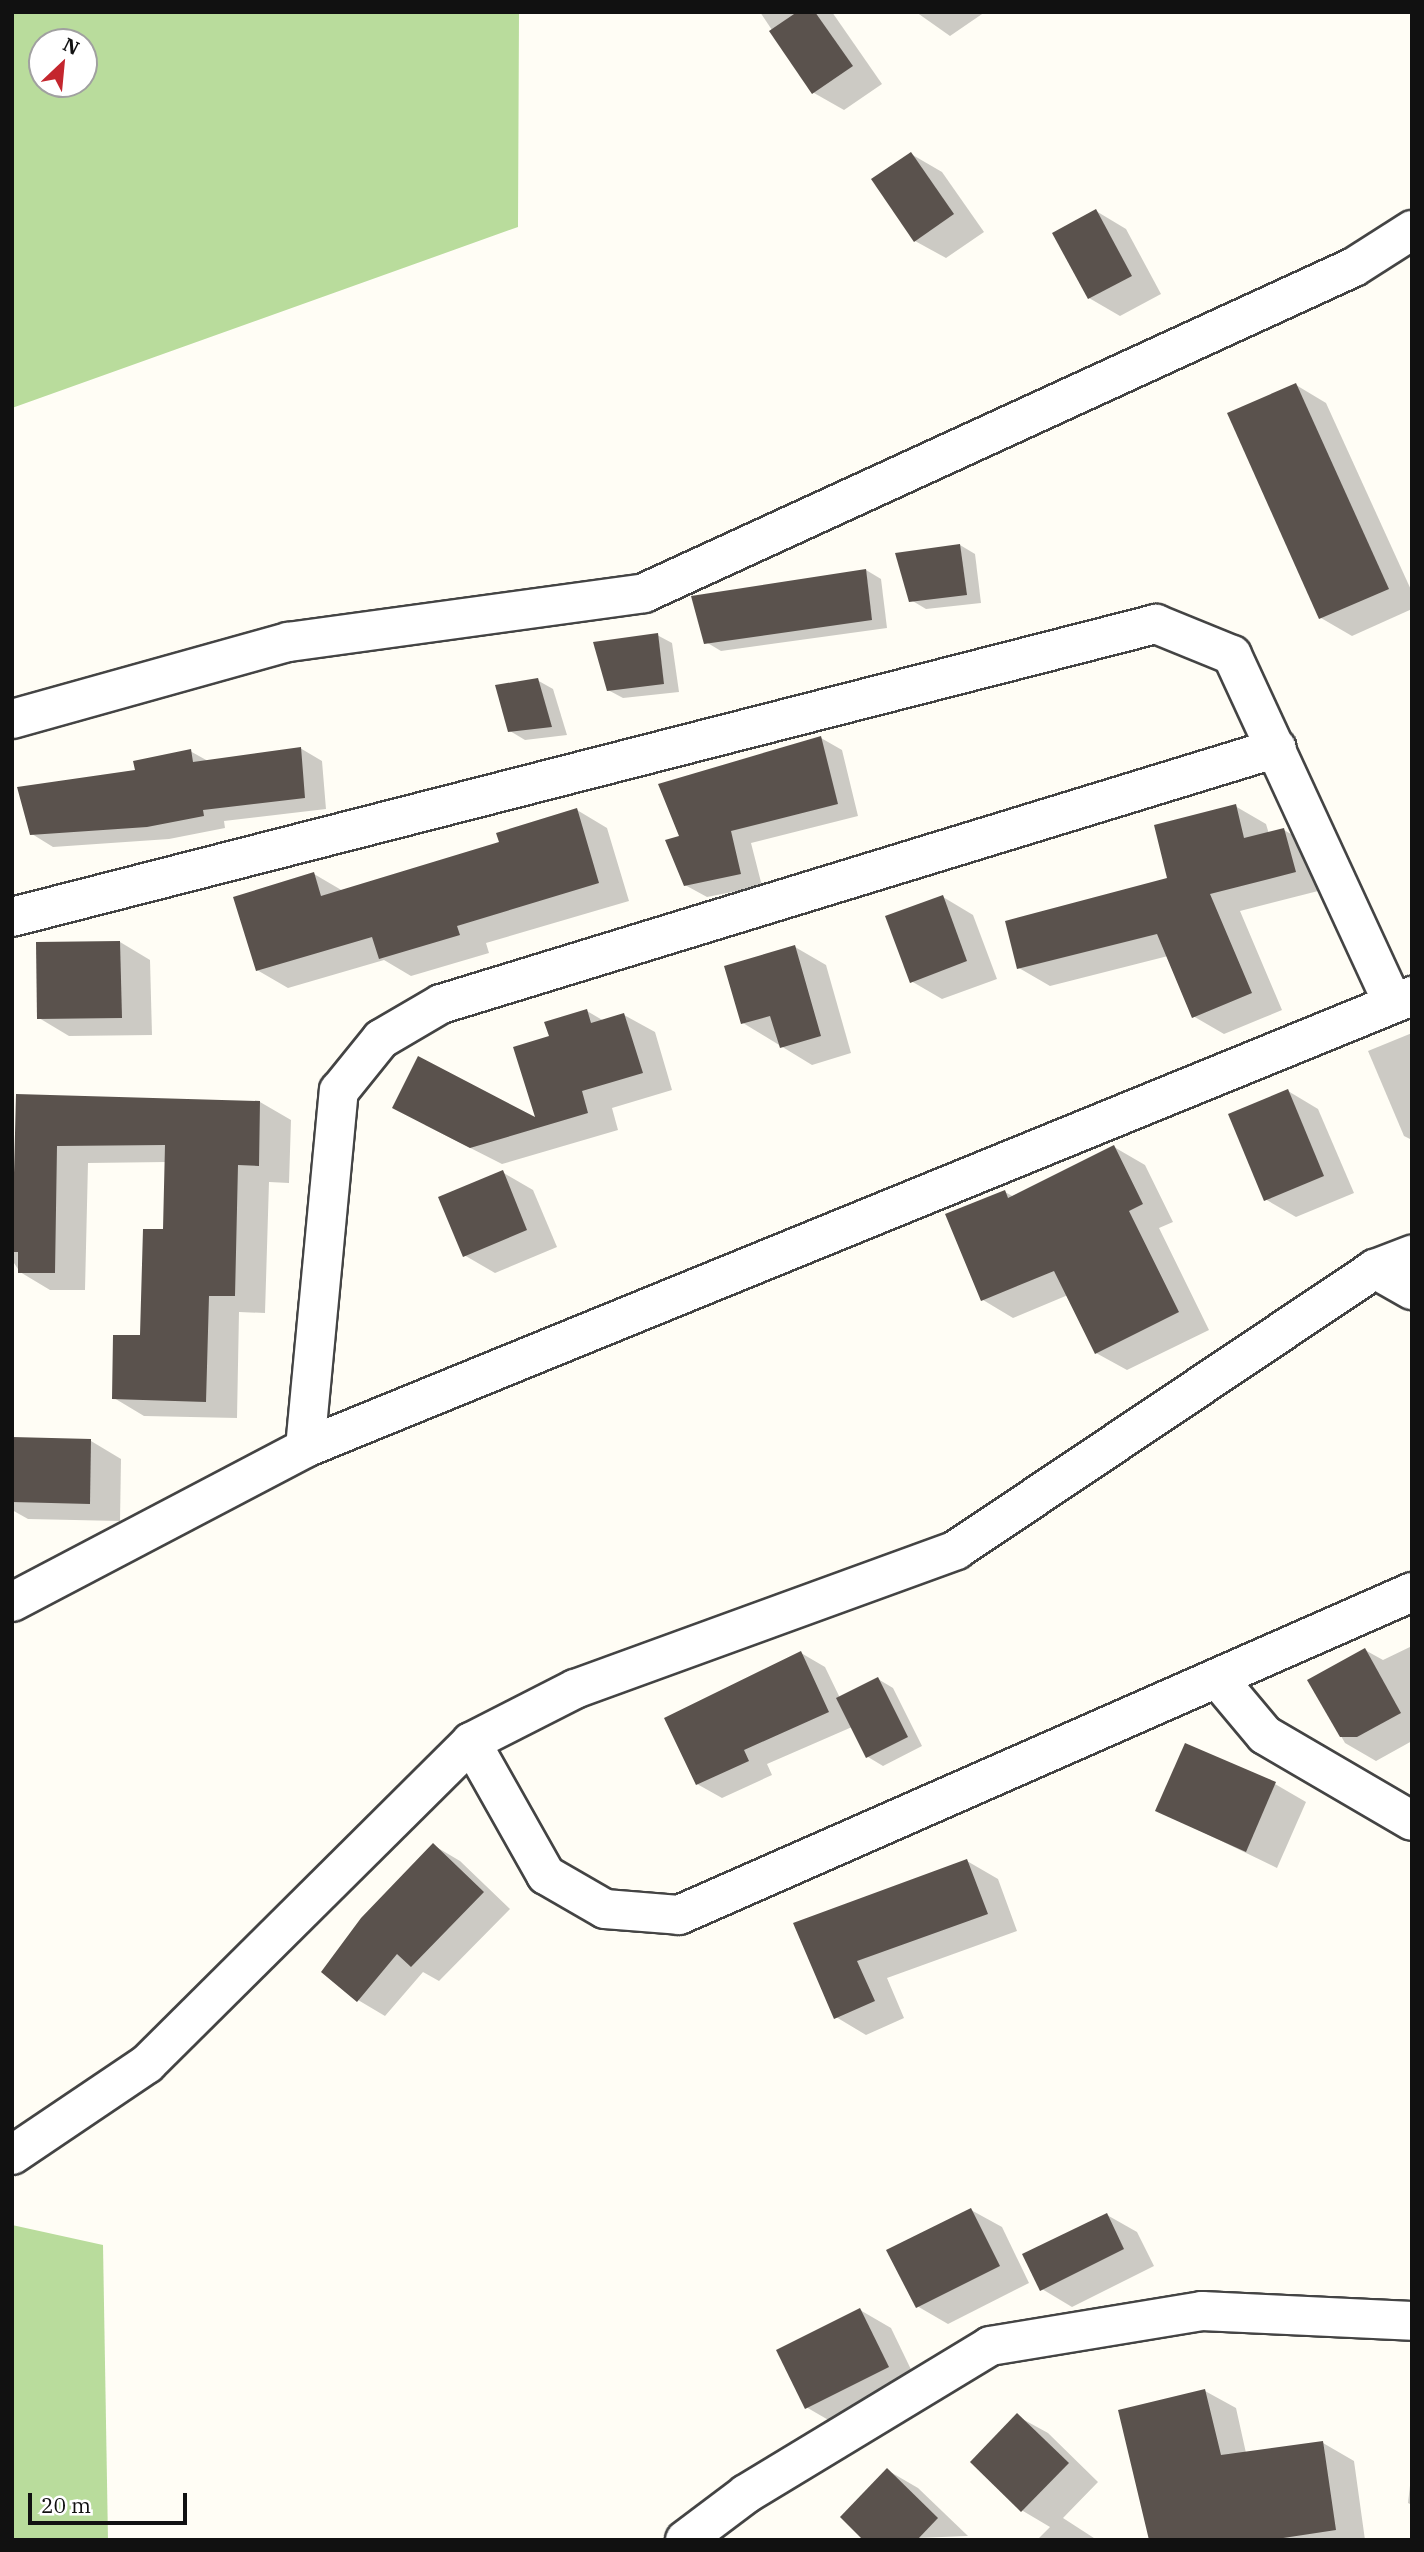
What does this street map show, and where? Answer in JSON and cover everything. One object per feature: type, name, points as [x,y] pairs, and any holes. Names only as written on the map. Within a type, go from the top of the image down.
[{"type":"street","points":[[12,719],[289,642],[644,593],[1354,267],[1412,230]]},
{"type":"street","points":[[12,917],[1156,624],[1232,656],[1402,999],[305,1448],[12,1602]]},
{"type":"street","points":[[305,1448],[339,1091],[381,1039],[441,1004],[1277,748]]},
{"type":"street","points":[[12,2155],[147,2064],[471,1742],[575,1689],[956,1550],[1375,1269],[1412,1255]]},
{"type":"street","points":[[1375,1269],[1412,1290]]},
{"type":"street","points":[[471,1742],[545,1875],[605,1909],[679,1915],[1412,1592]]},
{"type":"street","points":[[1218,1679],[1265,1735],[1412,1821]]},
{"type":"street","points":[[685,2540],[746,2494],[990,2346],[1202,2311],[1412,2321]]},
{"type":"green space","points":[[12,12],[519,12],[518,227],[12,408]]},
{"type":"green space","points":[[12,2225],[103,2245],[108,2540],[12,2540]]},
{"type":"building","points":[[797,12],[815,12],[853,66],[812,94],[769,31]]},
{"type":"building","points":[[911,152],[954,214],[914,242],[871,179]]},
{"type":"building","points":[[1096,209],[1132,276],[1088,299],[1052,233]]},
{"type":"building","points":[[1296,383],[1389,589],[1319,619],[1227,413]]},
{"type":"building","points":[[960,544],[967,595],[909,602],[895,553]]},
{"type":"building","points":[[866,569],[872,620],[704,644],[691,596]]},
{"type":"building","points":[[658,633],[664,684],[607,691],[593,642]]},
{"type":"building","points":[[538,678],[552,727],[508,732],[495,685]]},
{"type":"building","points":[[821,736],[838,804],[731,831],[741,874],[684,886],[665,840],[679,836],[658,784]]},
{"type":"building","points":[[301,747],[305,798],[203,810],[204,816],[147,827],[30,835],[17,787],[135,770],[133,761],[191,749],[193,762]]},
{"type":"building","points":[[1236,804],[1244,838],[1284,828],[1296,872],[1210,894],[1252,993],[1192,1018],[1157,934],[1017,969],[1005,921],[1167,878],[1154,825]]},
{"type":"building","points":[[577,808],[599,883],[457,926],[460,935],[379,959],[372,937],[256,971],[233,897],[314,872],[321,896],[499,842],[496,833]]},
{"type":"building","points":[[943,895],[967,961],[910,983],[885,916]]},
{"type":"building","points":[[120,941],[122,1018],[37,1019],[36,942]]},
{"type":"building","points":[[795,945],[821,1036],[780,1048],[770,1016],[741,1024],[724,966]]},
{"type":"building","points":[[587,1009],[591,1023],[624,1013],[643,1073],[582,1091],[588,1113],[470,1148],[392,1108],[418,1056],[535,1117],[513,1047],[549,1036],[544,1022]]},
{"type":"building","points":[[1288,1089],[1324,1176],[1264,1201],[1228,1114]]},
{"type":"building","points":[[16,1094],[260,1101],[259,1166],[238,1165],[235,1296],[209,1296],[206,1402],[112,1399],[113,1335],[140,1335],[143,1229],[163,1229],[165,1145],[57,1146],[55,1273],[18,1273],[18,1252],[12,1252]]},
{"type":"building","points":[[1114,1145],[1143,1204],[1129,1211],[1179,1312],[1095,1354],[1054,1271],[981,1301],[945,1214],[1005,1190],[1008,1198]]},
{"type":"building","points":[[503,1170],[527,1230],[463,1257],[438,1197]]},
{"type":"building","points":[[12,1437],[91,1439],[90,1504],[12,1502]]},
{"type":"building","points":[[1365,1648],[1401,1713],[1357,1737],[1340,1737],[1307,1680]]},
{"type":"building","points":[[801,1651],[829,1712],[744,1750],[749,1761],[696,1785],[664,1718]]},
{"type":"building","points":[[878,1677],[908,1737],[866,1758],[836,1698]]},
{"type":"building","points":[[1185,1743],[1276,1782],[1246,1852],[1155,1811]]},
{"type":"building","points":[[433,1843],[484,1892],[411,1967],[397,1954],[357,2002],[321,1972],[361,1918]]},
{"type":"building","points":[[967,1859],[988,1914],[857,1961],[875,2001],[834,2019],[793,1923]]},
{"type":"building","points":[[971,2208],[1000,2266],[916,2308],[886,2250]]},
{"type":"building","points":[[1107,2213],[1124,2249],[1040,2291],[1022,2254]]},
{"type":"building","points":[[860,2308],[889,2367],[805,2409],[776,2350]]},
{"type":"building","points":[[1205,2389],[1221,2455],[1323,2441],[1336,2530],[1270,2540],[1149,2540],[1118,2410]]},
{"type":"building","points":[[1017,2413],[1069,2463],[1021,2512],[970,2462]]},
{"type":"building","points":[[887,2468],[938,2518],[917,2540],[863,2540],[840,2517]]}]
